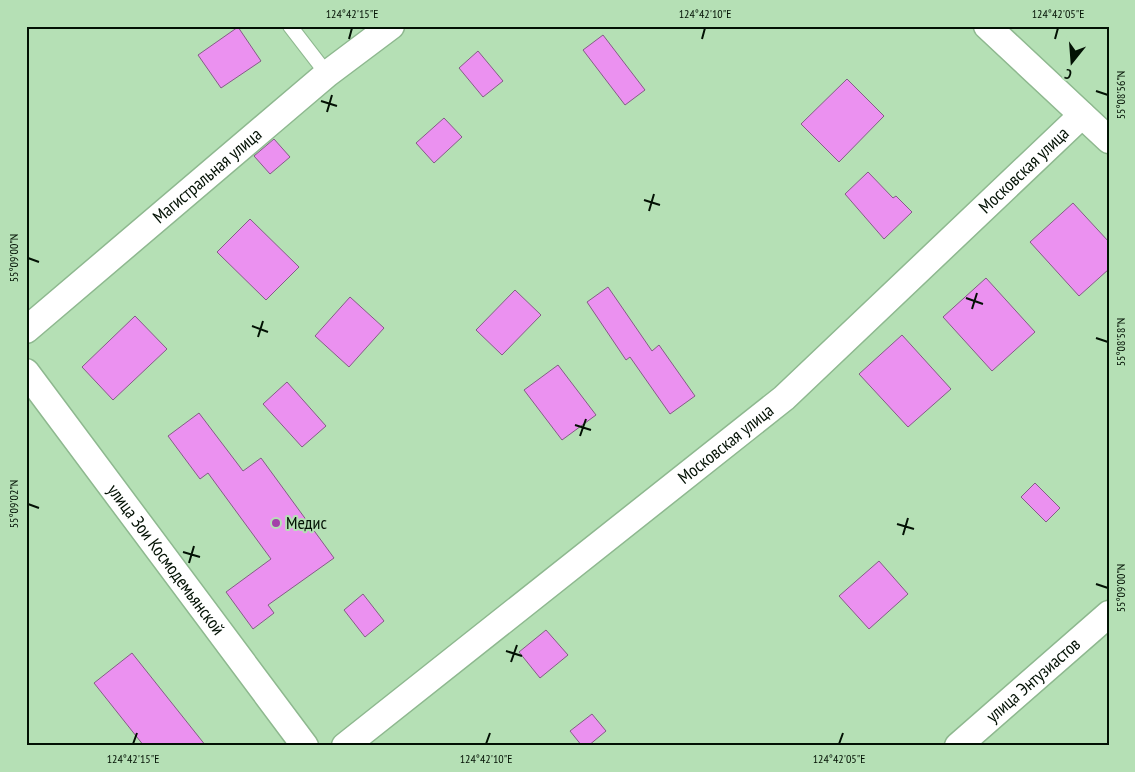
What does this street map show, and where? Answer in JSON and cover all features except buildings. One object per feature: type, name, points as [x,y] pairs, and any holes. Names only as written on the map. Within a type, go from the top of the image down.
[{"type":"street","name":"Магистральная улица","points":[[26,330],[327,74],[391,26]]},
{"type":"street","points":[[987,26],[1109,140]]},
{"type":"street","name":"Московская улица","points":[[345,746],[784,398],[1082,115]]},
{"type":"street","name":"улица Зои Космодемьянской","points":[[26,372],[305,746]]},
{"type":"street","name":"улица Энтузиастов","points":[[958,746],[1109,614]]},
{"type":"lane","points":[[290,26],[327,74]]},
{"type":"place","name":"Медис","points":[[276,523]]}]
